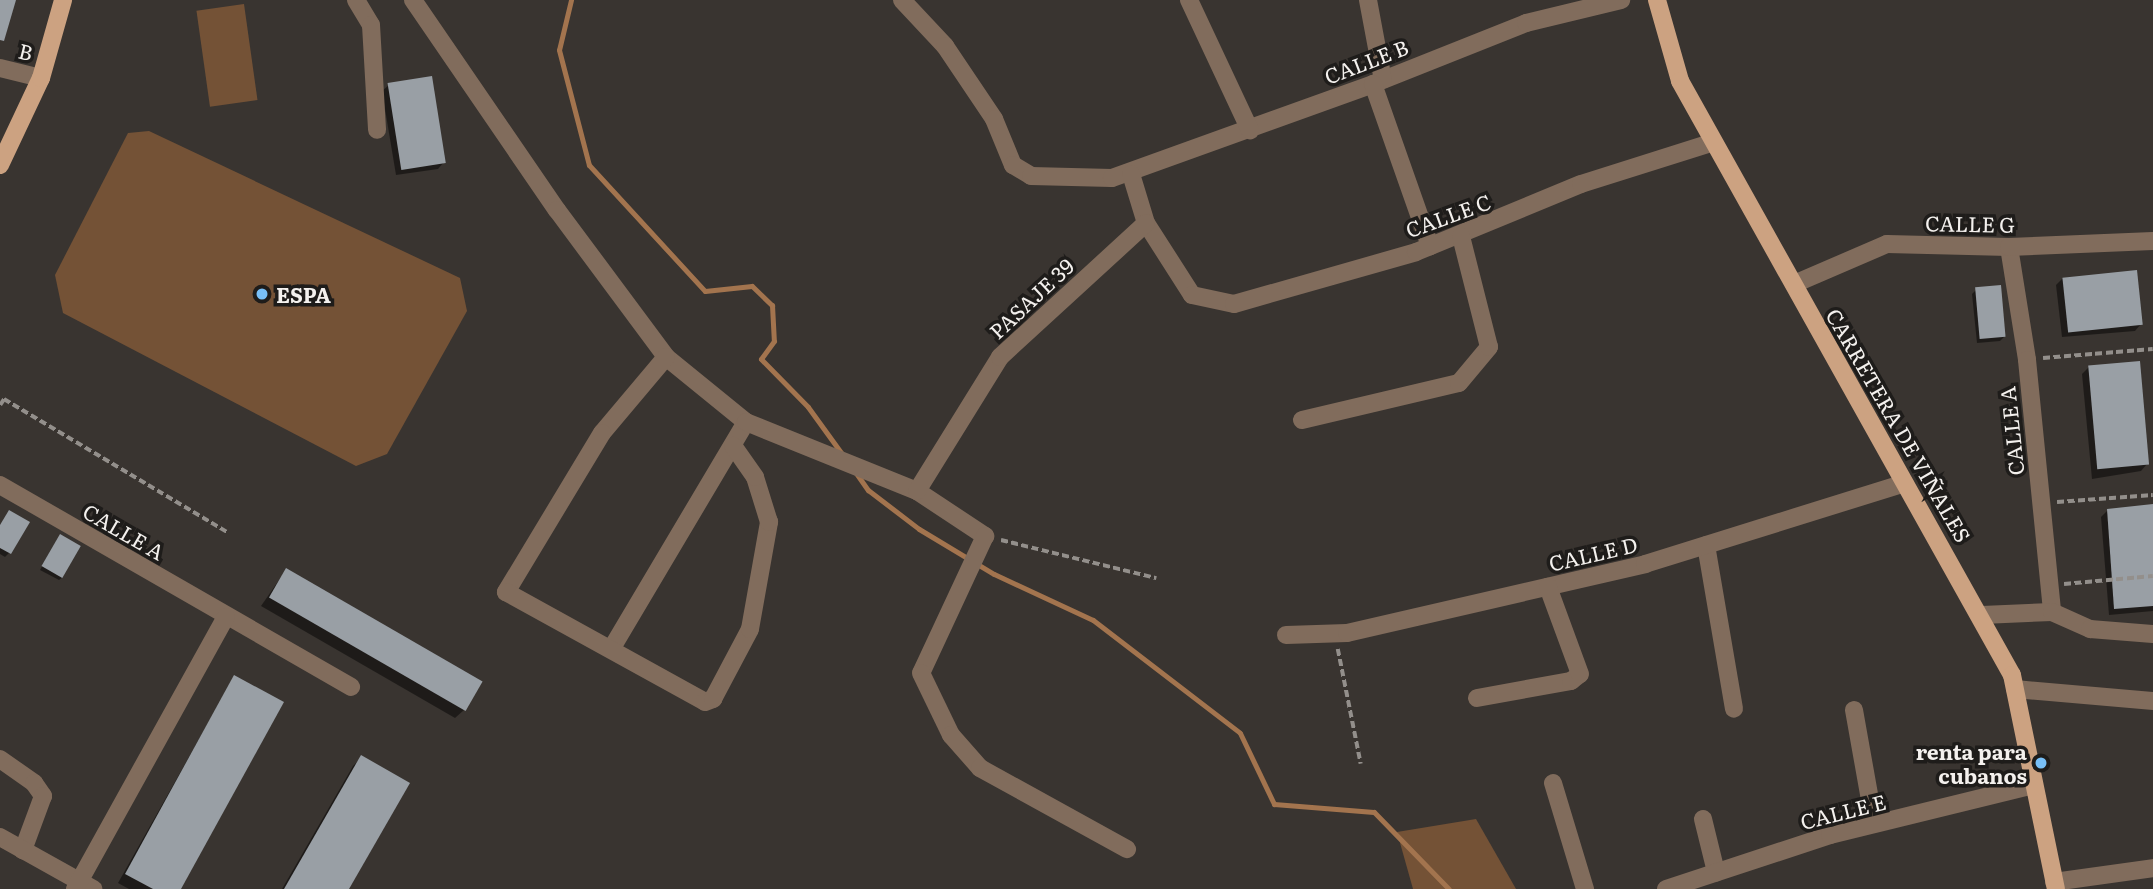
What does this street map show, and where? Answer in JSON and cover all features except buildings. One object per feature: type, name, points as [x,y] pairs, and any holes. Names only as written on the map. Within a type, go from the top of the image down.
[{"type":"main road","points":[[0,165],[41,78],[63,0]]},
{"type":"main road","name":"CARRETERA DE VIÑALES","points":[[1657,0],[1680,81],[1905,484],[1982,615],[2015,689],[2055,885]]},
{"type":"street","points":[[356,0],[371,25],[377,130]]},
{"type":"street","points":[[413,0],[557,210],[666,357],[746,422],[832,459],[917,491],[985,536],[921,673],[951,735],[980,768],[1126,849]]},
{"type":"street","name":"CALLE B","points":[[902,0],[945,46],[994,119],[1013,165],[1031,177],[1131,174],[1378,82],[1526,23],[1621,0]]},
{"type":"street","points":[[1189,0],[1250,130]]},
{"type":"street","points":[[1368,0],[1378,82],[1430,246]]},
{"type":"street","name":"B","points":[[0,68],[41,78]]},
{"type":"street","name":"CALLE C","points":[[1146,223],[1192,295],[1234,304],[1461,236],[1581,184],[1714,142]]},
{"type":"street","points":[[1131,174],[1146,223]]},
{"type":"street","name":"PASAJE 39","points":[[917,491],[1000,357],[1146,223]]},
{"type":"street","points":[[1302,420],[1459,383],[1489,346],[1461,236]]},
{"type":"street","name":"CALLE G","points":[[1794,284],[1886,244],[2009,247],[2153,241]]},
{"type":"street","name":"CALLE A","points":[[2009,247],[2027,360],[2052,612]]},
{"type":"street","points":[[666,357],[602,433],[506,592],[612,648],[705,702],[713,699],[750,629],[769,522],[755,477],[733,446]]},
{"type":"street","points":[[612,648],[746,422]]},
{"type":"street","name":"CALLE D","points":[[1286,635],[1335,634],[1548,587],[1706,545],[1905,484]]},
{"type":"street","name":"CALLE A","points":[[0,485],[351,687]]},
{"type":"street","points":[[1706,545],[1734,709]]},
{"type":"street","points":[[1477,698],[1572,681],[1580,674],[1548,587]]},
{"type":"street","points":[[1982,615],[2052,612],[2090,629],[2153,634]]},
{"type":"street","points":[[0,837],[82,887],[226,617]]},
{"type":"street","points":[[2015,689],[2153,701]]},
{"type":"street","points":[[1854,710],[1874,822]]},
{"type":"street","points":[[0,759],[34,783],[43,796],[23,850]]},
{"type":"street","points":[[1553,783],[1585,889]]},
{"type":"street","name":"CALLE E","points":[[1666,889],[1874,822],[1910,819],[2034,785]]},
{"type":"street","points":[[1703,819],[1716,872]]},
{"type":"street","points":[[2055,885],[2153,868]]},
{"type":"path","points":[[2027,360],[2153,349]]},
{"type":"path","points":[[0,405],[4,399],[227,532]]},
{"type":"path","points":[[2042,503],[2153,495]]},
{"type":"path","points":[[985,536],[1156,578]]},
{"type":"path","points":[[2050,585],[2153,576]]},
{"type":"path","points":[[1335,634],[1362,764]]},
{"type":"shaded area","points":[[244,4],[257,100],[210,107],[196,11]]},
{"type":"shaded area","name":"ESPA","points":[[149,131],[460,278],[467,311],[387,454],[356,466],[63,313],[55,275],[128,133]]},
{"type":"shaded area","points":[[1476,819],[1516,889],[1413,889],[1397,832]]},
{"type":"waterway","points":[[571,0],[559,50],[589,165],[705,291],[752,286],[772,305],[774,341],[761,359],[808,407],[842,454]]},
{"type":"waterway","points":[[856,473],[868,490],[919,529],[994,574],[1093,620],[1240,733],[1274,804],[1374,812],[1449,889]]},
{"type":"place","name":"ESPA","points":[[262,294]]},
{"type":"place","name":"renta para cubanos","points":[[2041,763]]}]
